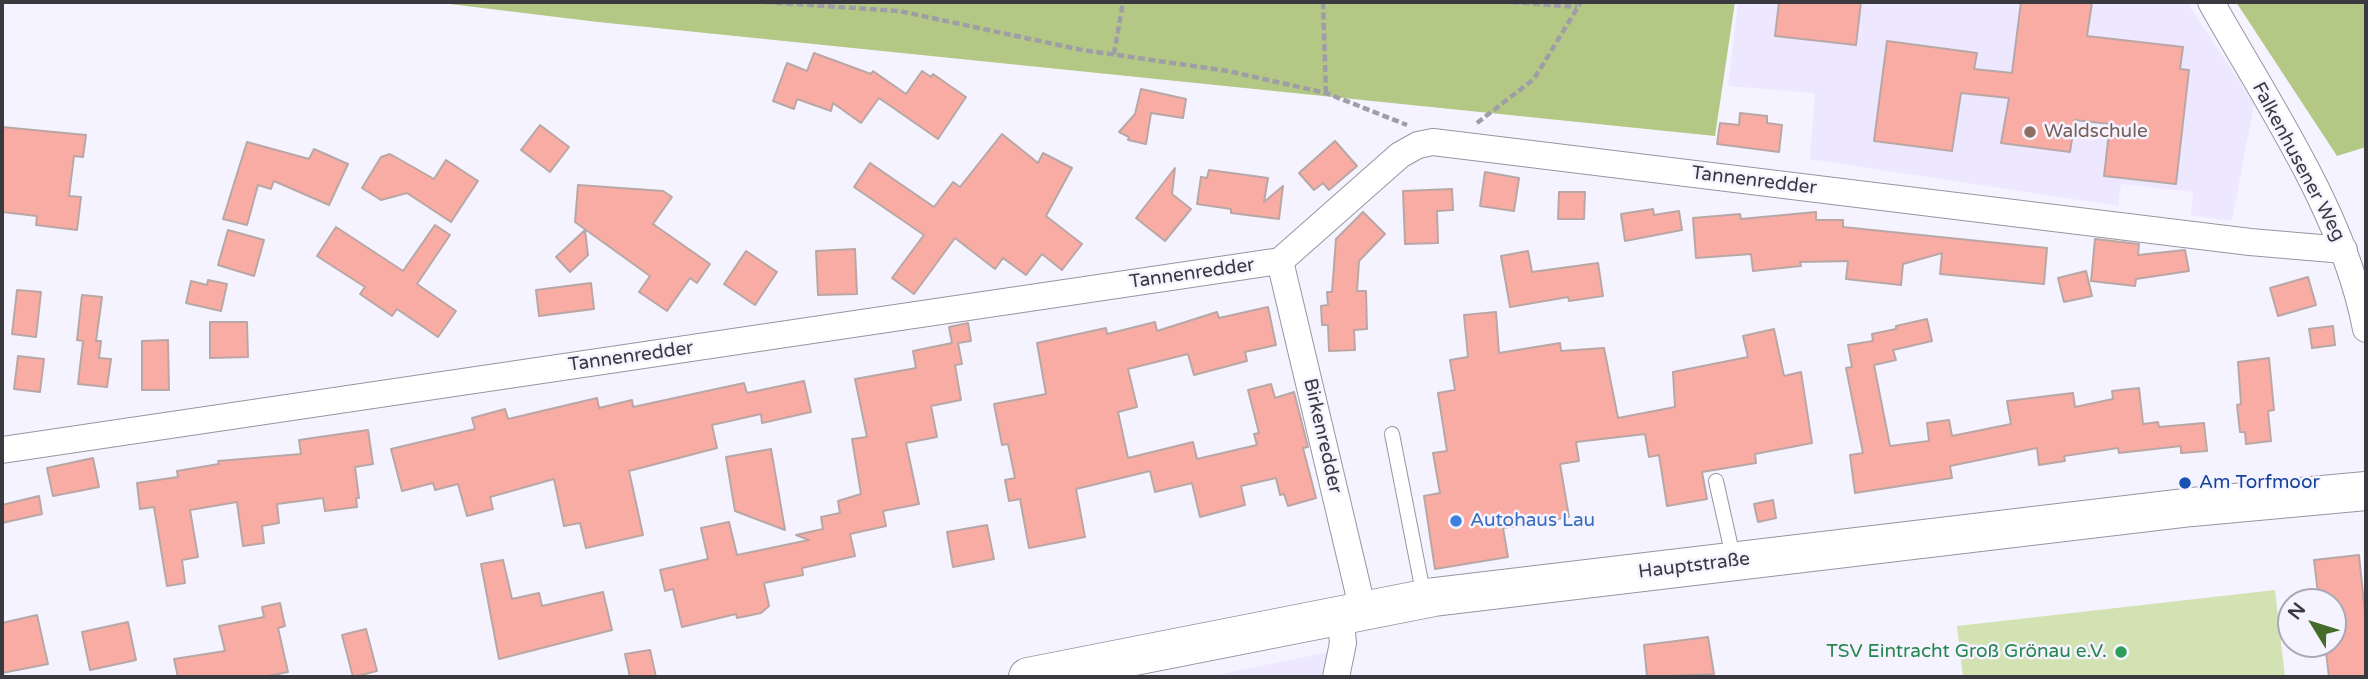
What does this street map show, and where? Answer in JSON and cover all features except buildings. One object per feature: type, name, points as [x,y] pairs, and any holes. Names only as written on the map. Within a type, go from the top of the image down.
[{"type":"main road","name":"Hauptstraße","points":[[1028,677],[1425,599],[2192,507],[2366,491]]},
{"type":"street","name":"Falkenhusener Weg","points":[[2211,2],[2300,162],[2344,250],[2358,287],[2366,329]]},
{"type":"street","name":"Tannenredder","points":[[2,450],[1280,261],[1400,155],[1418,145],[1433,142],[2250,242],[2344,250]]},
{"type":"street","name":"Birkenredder","points":[[1280,261],[1352,612],[1336,677]]},
{"type":"lane","points":[[1392,434],[1425,599]]},
{"type":"lane","points":[[1716,481],[1734,562]]},
{"type":"path","points":[[765,2],[899,11],[1114,54],[1228,71],[1326,93],[1420,131],[1433,142]]},
{"type":"path","points":[[1114,54],[1123,2]]},
{"type":"path","points":[[1323,2],[1326,93]]},
{"type":"path","points":[[1512,2],[1577,7]]},
{"type":"path","points":[[1475,124],[1534,79],[1581,2]]},
{"type":"shaded area","name":"Waldschule","points":[[1738,2],[2187,2],[2254,104],[2232,221],[2191,215],[2193,192],[2121,184],[2118,206],[1810,159],[1815,93],[1728,86]]},
{"type":"shaded area","points":[[1354,647],[1347,677],[1206,677]]},
{"type":"green space","points":[[433,2],[1735,2],[1715,136],[598,22]]},
{"type":"green space","points":[[2236,2],[2366,2],[2366,147],[2337,156]]},
{"type":"green space","name":"TSV Eintracht Groß Grönau e.V.","points":[[2275,590],[2277,658],[2283,658],[2285,677],[1963,677],[1957,626]]},
{"type":"place","name":"Waldschule","points":[[2030,132]]},
{"type":"place","name":"Am Torfmoor","points":[[2185,483]]},
{"type":"place","name":"Autohaus Lau","points":[[1456,521]]},
{"type":"place","name":"TSV Eintracht Groß Grönau e.V.","points":[[2121,652]]}]
